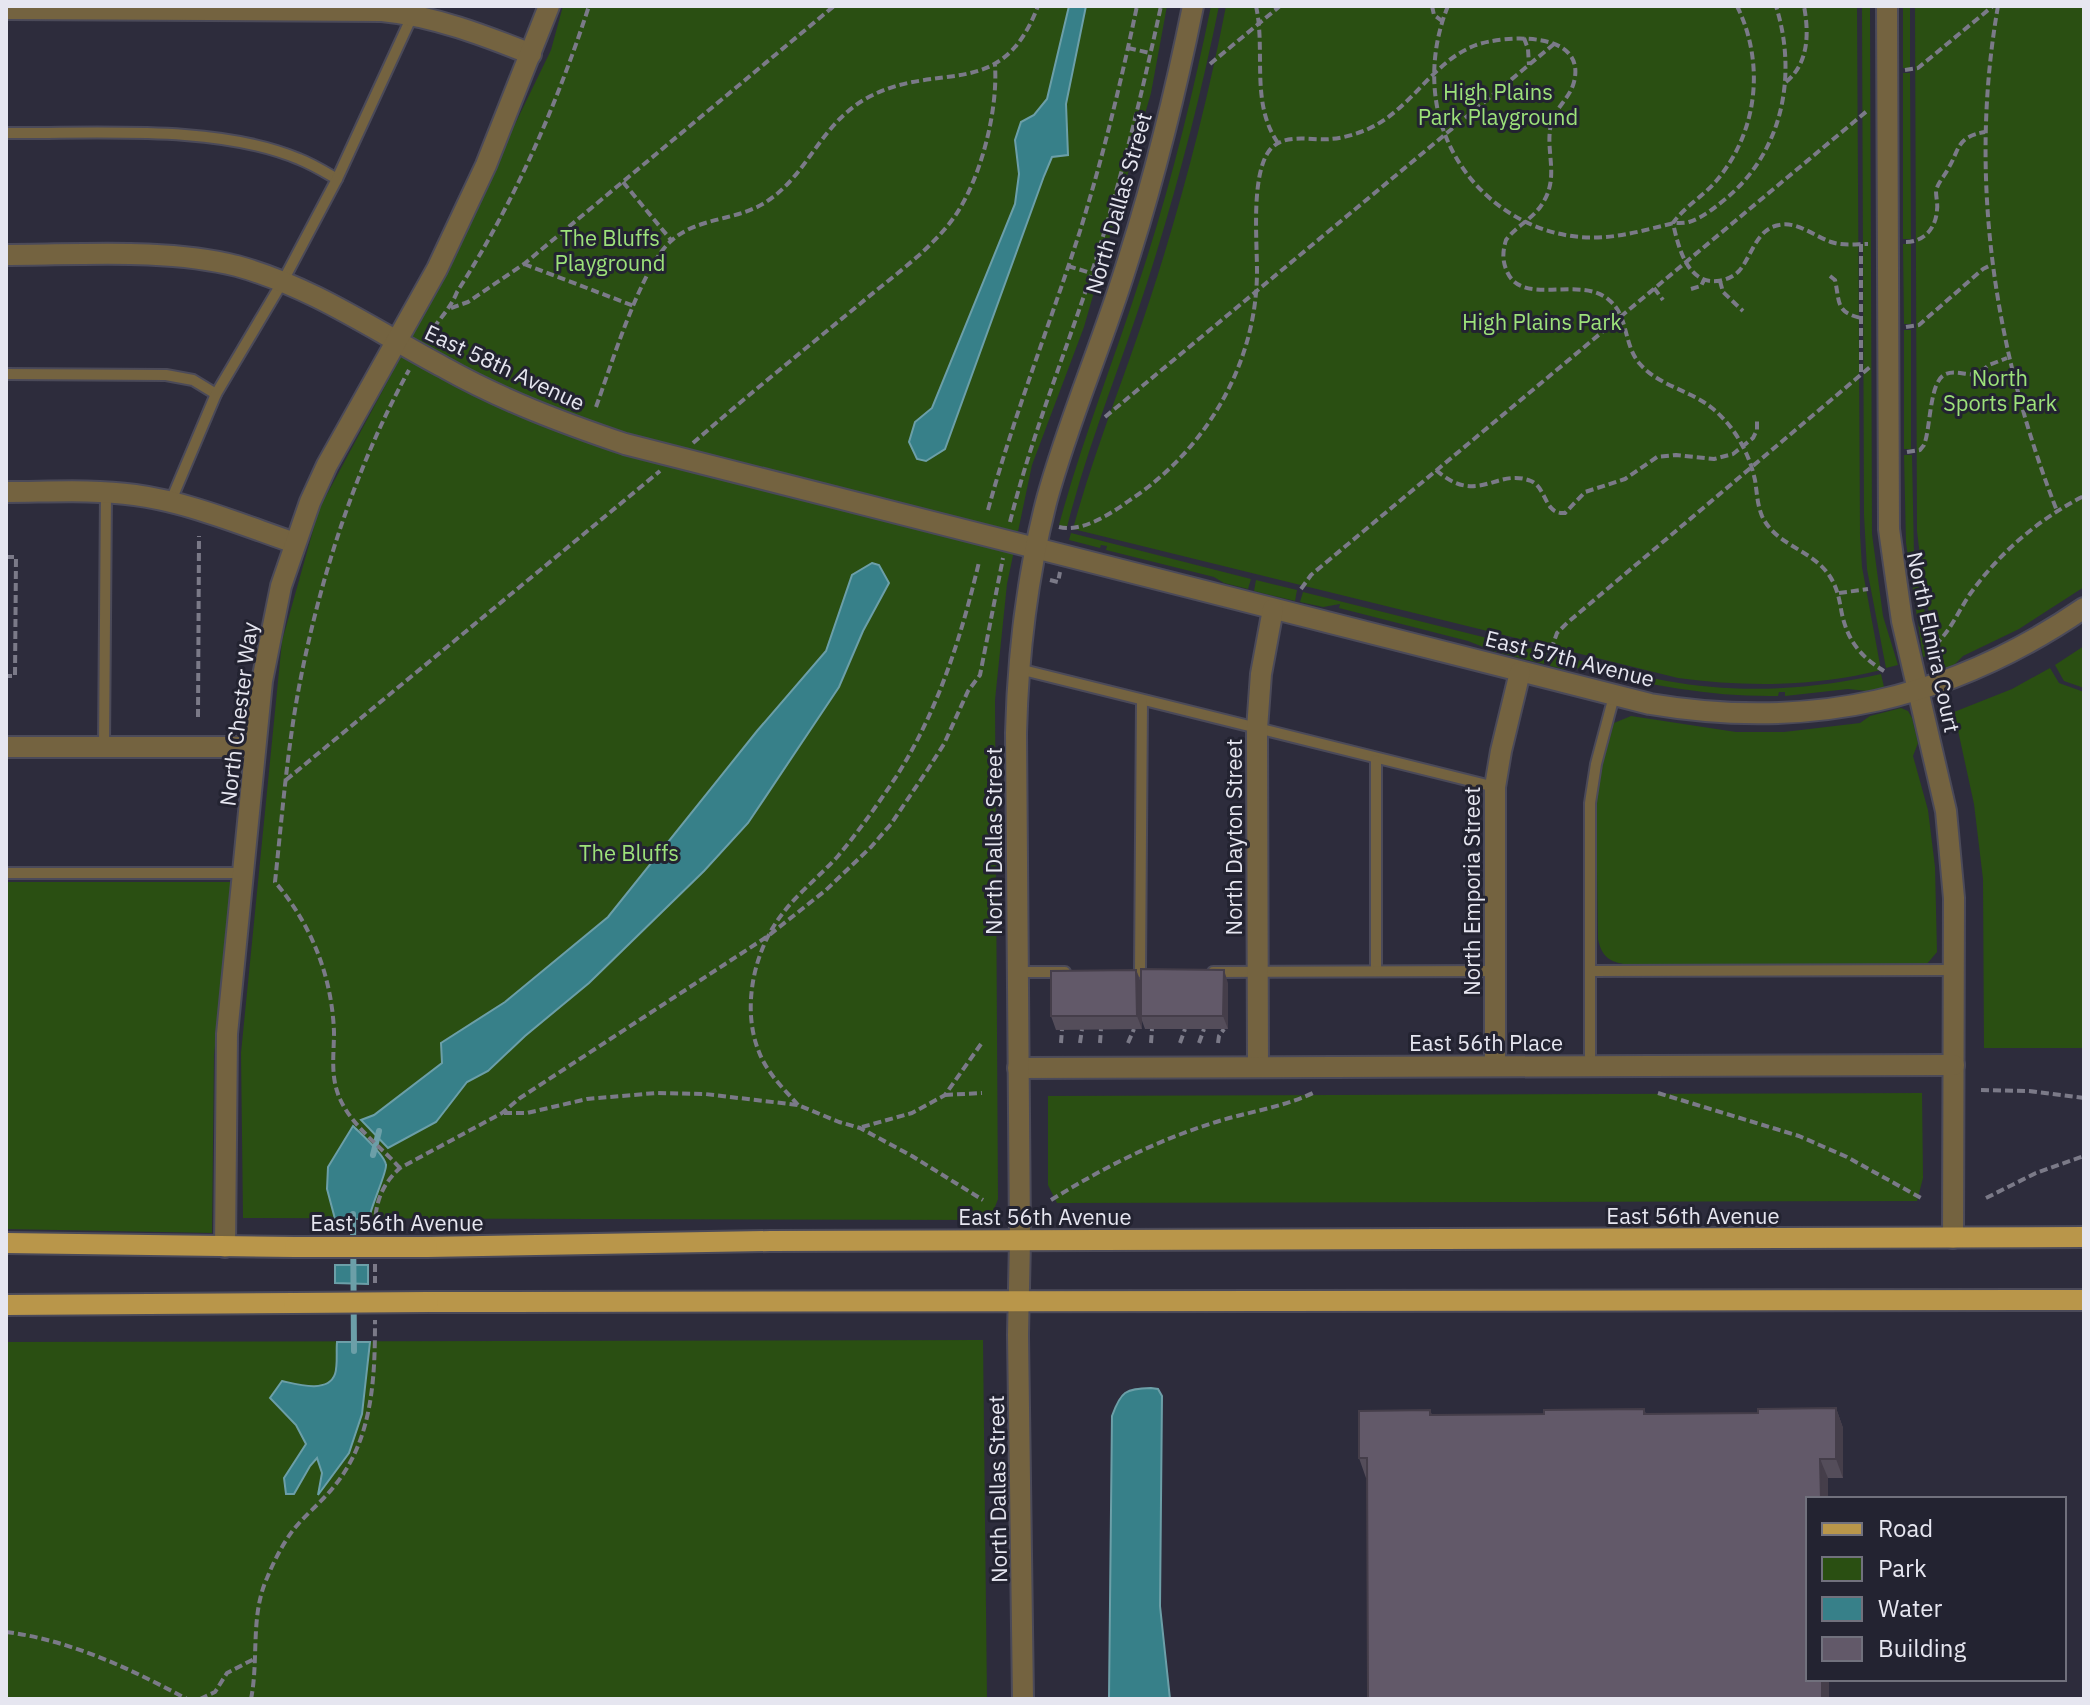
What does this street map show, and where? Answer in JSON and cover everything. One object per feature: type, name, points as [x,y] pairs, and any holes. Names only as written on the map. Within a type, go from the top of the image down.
[{"type":"main road","name":"East 56th Avenue","points":[[6,1243],[427,1247],[770,1241],[2084,1237]]},
{"type":"main road","points":[[6,1305],[2084,1300]]},
{"type":"street","name":"North Chester Way","points":[[225,1247],[226,1053],[255,747],[271,624],[295,543],[327,465],[447,250],[486,165],[549,6]]},
{"type":"street","name":"North Dallas Street","points":[[1023,1699],[1018,1302],[1016,733],[1019,669],[1035,548],[1056,470],[1120,285],[1146,199],[1193,6]]},
{"type":"street","name":"North Elmira Court","points":[[1887,6],[1889,529],[1897,595],[1950,840],[1954,970],[1953,1238]]},
{"type":"street","points":[[6,9],[414,10],[531,54]]},
{"type":"street","name":"East 58th Avenue","points":[[6,255],[171,256],[233,265],[311,293],[475,384],[534,411],[625,444],[1035,548]]},
{"type":"street","points":[[6,492],[136,495],[295,543]]},
{"type":"street","name":"East 57th Avenue","points":[[1035,548],[1614,696],[1698,711],[1769,714],[1846,708],[1918,691],[1988,665],[2046,634],[2084,608]]},
{"type":"street","name":"North Dayton Street","points":[[1258,1067],[1257,729],[1261,674],[1273,609]]},
{"type":"street","name":"North Emporia Street","points":[[1495,1066],[1495,787],[1520,672]]},
{"type":"street","points":[[6,747],[255,747]]},
{"type":"street","name":"East 56th Place","points":[[1018,1068],[1954,1065]]},
{"type":"lane","points":[[170,503],[216,394],[283,281],[337,179],[414,10]]},
{"type":"lane","points":[[6,133],[151,134],[215,139],[254,145],[298,158],[337,179]]},
{"type":"lane","points":[[6,374],[166,375],[193,380],[216,394]]},
{"type":"lane","points":[[104,747],[106,492]]},
{"type":"lane","points":[[1019,669],[1376,760],[1495,787]]},
{"type":"lane","points":[[1590,1066],[1591,794],[1614,696]]},
{"type":"lane","points":[[1140,972],[1142,701]]},
{"type":"lane","points":[[1376,760],[1376,971]]},
{"type":"lane","points":[[6,873],[243,873]]},
{"type":"lane","points":[[1590,971],[1954,970]]},
{"type":"lane","points":[[1202,972],[1495,971]]},
{"type":"lane","points":[[1017,972],[1077,972]]},
{"type":"lane","points":[[1124,972],[1156,972]]},
{"type":"path","points":[[431,331],[451,308],[527,167],[559,91],[589,6]]},
{"type":"path","points":[[451,308],[468,302],[524,264],[834,6]]},
{"type":"path","points":[[596,407],[650,267],[671,240],[693,227],[744,214],[769,200],[800,169],[833,124],[867,98],[908,83],[977,73],[995,65],[1019,43],[1038,6]]},
{"type":"path","points":[[988,510],[1094,183],[1137,6]]},
{"type":"path","points":[[1022,518],[1012,516],[1024,470],[1091,273],[1128,147],[1161,6]]},
{"type":"path","points":[[1256,6],[1260,23],[1263,108],[1278,143]]},
{"type":"path","points":[[1210,64],[1280,6]]},
{"type":"path","points":[[1432,6],[1434,15],[1442,21]]},
{"type":"path","points":[[1448,6],[1436,44],[1435,74],[1437,111],[1455,156],[1479,188],[1502,208],[1551,232],[1582,237],[1629,234],[1673,223],[1688,223],[1735,191],[1748,176],[1760,161],[1776,128],[1786,82],[1785,41],[1776,6]]},
{"type":"path","points":[[1737,6],[1746,26],[1754,60],[1754,94],[1746,130],[1730,163],[1708,191],[1680,213],[1673,223],[1686,262],[1696,276],[1720,281],[1736,274],[1758,239],[1779,224],[1796,226],[1840,244],[1870,244]]},
{"type":"path","points":[[1786,82],[1798,70],[1804,55],[1807,32],[1804,6]]},
{"type":"path","points":[[1902,71],[1918,68],[1996,6]]},
{"type":"path","points":[[1996,6],[1985,132],[1992,265],[2008,358],[2030,437],[2057,511]]},
{"type":"path","points":[[1524,38],[1529,65]]},
{"type":"path","points":[[1060,528],[1069,530],[1089,523],[1125,504],[1159,479],[1202,434],[1215,414],[1249,335],[1256,292],[1256,211],[1260,175],[1267,153],[1278,143],[1296,139],[1334,139],[1365,131],[1404,106],[1456,55],[1491,41],[1524,38],[1554,44],[1569,54],[1575,79],[1551,126],[1553,176],[1549,189],[1537,211],[1511,233],[1503,248],[1506,270],[1517,285],[1539,290],[1567,287],[1589,290],[1609,299],[1621,316],[1631,351],[1644,369],[1711,407],[1731,427],[1751,466],[1759,505],[1769,527],[1778,537],[1815,560],[1831,578],[1851,642],[1866,659],[1884,671]]},
{"type":"path","points":[[1105,417],[1554,44]]},
{"type":"path","points":[[1128,48],[1150,53]]},
{"type":"path","points":[[699,437],[941,234],[973,184],[984,151],[996,79],[995,65]]},
{"type":"path","points":[[1301,589],[1311,575],[1869,109]]},
{"type":"path","points":[[1903,242],[1921,240],[1932,228],[1937,211],[1937,188],[1958,146],[1969,137],[1985,132]]},
{"type":"path","points":[[623,182],[671,240]]},
{"type":"path","points":[[1861,244],[1861,374]]},
{"type":"path","points":[[524,264],[634,306]]},
{"type":"path","points":[[1904,327],[1919,325],[1983,269],[1992,265]]},
{"type":"path","points":[[1068,266],[1091,273]]},
{"type":"path","points":[[1830,276],[1835,280],[1841,308],[1845,313],[1861,318]]},
{"type":"path","points":[[1691,289],[1701,286],[1704,280]]},
{"type":"path","points":[[1720,281],[1723,292],[1743,311]]},
{"type":"path","points":[[1654,288],[1663,300]]},
{"type":"path","points":[[1904,452],[1920,450],[1924,445],[1934,391],[1941,377],[1948,373],[1978,374],[1989,365],[2008,358]]},
{"type":"path","points":[[1551,650],[1557,633],[1567,623],[1870,366]]},
{"type":"path","points":[[400,1168],[355,1121],[339,1098],[333,1077],[333,1017],[323,966],[303,921],[275,882],[299,689],[324,579],[358,480],[405,377]]},
{"type":"path","points":[[1436,470],[1463,487],[1514,479],[1531,481],[1538,486],[1547,504],[1559,514],[1570,509],[1585,492],[1625,479],[1657,457],[1676,455],[1714,459],[1744,448],[1757,430],[1757,419]]},
{"type":"path","points":[[286,780],[660,471]]},
{"type":"path","points":[[1935,645],[1987,572],[2017,541],[2057,511],[2084,496]]},
{"type":"path","points":[[198,717],[199,536]]},
{"type":"path","points":[[6,557],[16,557],[15,676],[6,676]]},
{"type":"path","points":[[375,1231],[378,1197],[400,1168],[502,1113],[520,1098],[768,936],[826,890],[871,847],[891,824],[944,744],[968,691],[980,675],[1003,559]]},
{"type":"path","points":[[798,1105],[766,1066],[754,1037],[752,993],[768,936],[782,914],[852,839],[910,753],[948,671],[979,562]]},
{"type":"path","points":[[1001,568],[1012,571]]},
{"type":"path","points":[[1049,580],[1058,582],[1060,573]]},
{"type":"path","points":[[1838,593],[1868,589]]},
{"type":"path","points":[[1061,1043],[1062,1029]]},
{"type":"path","points":[[1080,1043],[1082,1029]]},
{"type":"path","points":[[1100,1043],[1101,1029]]},
{"type":"path","points":[[1128,1043],[1134,1029]]},
{"type":"path","points":[[1151,1043],[1152,1029]]},
{"type":"path","points":[[1180,1043],[1185,1029]]},
{"type":"path","points":[[1199,1043],[1204,1029]]},
{"type":"path","points":[[1218,1043],[1224,1029]]},
{"type":"path","points":[[945,1095],[981,1044]]},
{"type":"path","points":[[1981,1090],[2029,1091],[2084,1098]]},
{"type":"path","points":[[502,1113],[527,1113],[609,1096],[656,1093],[705,1094],[798,1105],[860,1128],[922,1161],[983,1200]]},
{"type":"path","points":[[860,1128],[912,1113],[945,1095],[982,1093]]},
{"type":"path","points":[[1051,1200],[1123,1159],[1169,1139],[1313,1093]]},
{"type":"path","points":[[1658,1093],[1799,1136],[1857,1162],[1921,1198]]},
{"type":"path","points":[[1986,1198],[2045,1170],[2084,1156]]},
{"type":"path","points":[[375,1260],[375,1289]]},
{"type":"path","points":[[251,1699],[259,1603],[265,1581],[294,1529],[338,1482],[355,1453],[366,1425],[371,1397],[375,1318]]},
{"type":"path","points":[[6,1632],[89,1653],[187,1699]]},
{"type":"path","points":[[200,1699],[215,1692],[227,1673],[256,1658]]},
{"type":"green space","name":"The Bluffs","points":[[563,6],[1167,6],[1151,93],[1084,327],[1032,465],[1007,584],[995,700],[998,1199],[990,1220],[243,1218],[241,1053],[282,641],[319,509],[412,336],[551,50]]},
{"type":"green space","points":[[1211,6],[1219,6],[1196,111],[1168,215],[1067,527],[1059,525],[1160,214],[1188,110]]},
{"type":"green space","name":"High Plains Park","points":[[1226,6],[1857,6],[1860,534],[1862,567],[1881,670],[1830,680],[1780,684],[1678,678],[1073,529],[1173,224],[1202,116]]},
{"type":"green space","points":[[1862,6],[1870,6],[1872,534],[1883,616],[1898,665],[1886,668],[1867,569],[1864,515]]},
{"type":"green space","points":[[1903,6],[1910,6],[1910,68],[1903,68]]},
{"type":"green space","name":"North Sports Park","points":[[1915,6],[2084,6],[2084,587],[2019,629],[1963,656],[1944,669],[1925,597],[1917,531]]},
{"type":"green space","points":[[1903,73],[1910,73],[1911,239],[1903,239]]},
{"type":"green space","points":[[1903,244],[1911,244],[1911,324],[1904,324]]},
{"type":"green space","points":[[1904,330],[1911,330],[1911,449],[1904,449]]},
{"type":"green space","points":[[1904,455],[1912,455],[1914,555],[1935,653],[1923,657],[1906,543]]},
{"type":"green space","points":[[1071,533],[1251,579],[1248,589],[1224,583],[1214,577],[1106,550],[1107,546],[1101,545],[1100,548],[1069,540]]},
{"type":"green space","points":[[1256,580],[1297,590],[1295,601],[1254,591]]},
{"type":"green space","points":[[1303,592],[1499,641],[1496,652],[1468,641],[1339,608],[1340,604],[1323,607],[1300,602]]},
{"type":"green space","points":[[1504,642],[1547,652],[1544,664],[1501,653]]},
{"type":"green space","points":[[2084,646],[2084,688],[2064,681],[2055,665]]},
{"type":"green space","points":[[1553,654],[1667,681],[1721,688],[1801,687],[1881,674],[1884,687],[1867,691],[1848,689],[1785,696],[1785,692],[1779,692],[1778,696],[1754,696],[1707,692],[1613,676],[1589,670],[1590,666],[1585,665],[1583,668],[1564,669],[1550,666]]},
{"type":"green space","points":[[2050,668],[2059,683],[2084,692],[2084,1048],[1984,1048],[1983,879],[1974,804],[1954,712],[2012,689]]},
{"type":"green space","points":[[1901,708],[1908,711],[1912,718],[1918,743],[1913,756],[1928,810],[1935,867],[1937,952],[1926,965],[1631,965],[1618,963],[1605,955],[1598,939],[1596,803],[1598,780],[1614,723],[1631,716],[1736,732],[1784,732],[1860,723],[1870,716]]},
{"type":"green space","points":[[6,882],[233,882],[214,1055],[212,1233],[6,1229]]},
{"type":"green space","points":[[1922,1093],[1923,1178],[1917,1201],[1057,1203],[1048,1185],[1048,1096]]},
{"type":"green space","points":[[983,1340],[987,1699],[6,1699],[6,1342]]},
{"type":"water","points":[[1069,6],[1086,6],[1066,104],[1068,155],[1052,157],[1044,176],[945,449],[926,461],[917,459],[909,442],[915,422],[932,408],[1015,204],[1019,174],[1015,140],[1021,122],[1034,115],[1047,99]]},
{"type":"water","points":[[872,563],[879,565],[889,583],[863,631],[839,687],[748,823],[704,871],[589,983],[488,1071],[467,1082],[436,1122],[388,1148],[361,1120],[374,1115],[442,1063],[441,1043],[505,1002],[608,917],[757,731],[826,651],[852,575]]},
{"type":"water","points":[[353,1126],[382,1156],[386,1169],[369,1219],[335,1219],[327,1189],[328,1167]]},
{"type":"water","points":[[335,1265],[368,1265],[368,1284],[335,1283]]},
{"type":"water","points":[[337,1342],[370,1342],[362,1414],[349,1453],[318,1495],[322,1473],[317,1458],[294,1494],[286,1494],[284,1478],[306,1444],[296,1425],[270,1398],[282,1381],[319,1386],[331,1380],[336,1370]]},
{"type":"water","points":[[1158,1389],[1162,1396],[1160,1606],[1170,1699],[1109,1699],[1112,1416],[1125,1393]]},
{"type":"building","points":[[1141,969],[1224,970],[1223,1016],[1141,1016]]},
{"type":"building","points":[[1136,970],[1137,1016],[1051,1016],[1051,971]]},
{"type":"building","points":[[1836,1408],[1836,1459],[1820,1459],[1821,1497],[1806,1497],[1806,1681],[1822,1681],[1822,1699],[1368,1699],[1367,1458],[1359,1458],[1359,1411],[1430,1410],[1430,1415],[1644,1409],[1644,1414],[1758,1413],[1758,1409]]},
{"type":"waterway","points":[[373,1155],[379,1131]]},
{"type":"waterway","points":[[353,1214],[354,1351]]},
{"type":"park label","name":"High Plains Park Playground","points":[[1498,104]]},
{"type":"park label","name":"The Bluffs Playground","points":[[610,250]]}]
